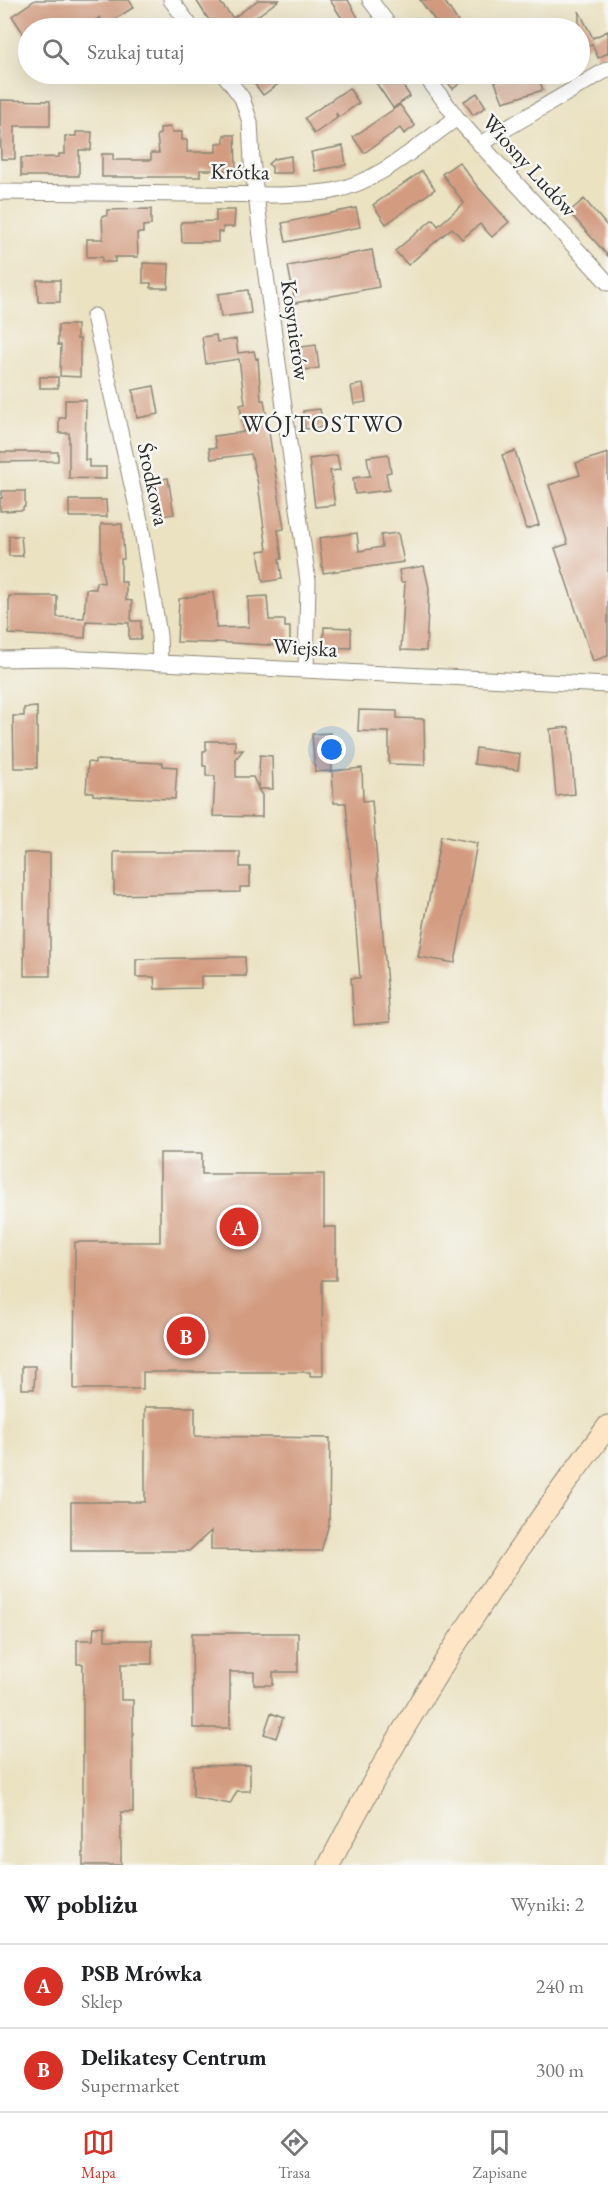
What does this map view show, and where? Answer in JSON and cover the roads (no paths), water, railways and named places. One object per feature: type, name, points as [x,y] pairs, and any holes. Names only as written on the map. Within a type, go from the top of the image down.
[{"type":"main road","points":[[329,1865],[376,1778],[481,1605],[568,1479],[608,1426]]},
{"type":"street","points":[[171,0],[184,18]]},
{"type":"street","points":[[370,0],[384,18]]},
{"type":"street","points":[[590,80],[608,69]]},
{"type":"street","name":"Kosynierów","points":[[232,84],[249,114],[275,345],[308,581],[306,670]]},
{"type":"street","name":"Wiosny Ludów","points":[[432,84],[480,144],[608,283]]},
{"type":"street","points":[[480,144],[582,84]]},
{"type":"street","name":"Krótka","points":[[0,192],[322,193],[356,184],[390,166],[457,118]]},
{"type":"street","name":"Środkowa","points":[[94,316],[141,525],[159,635],[160,663]]},
{"type":"street","name":"Wiejska","points":[[0,659],[61,658],[608,685]]},
{"type":"place","name":"PSB Mrówka","points":[[239,1227]]},
{"type":"place","name":"Delikatesy Centrum","points":[[186,1336]]},
{"type":"district","name":"WÓJTOSTWO","points":[[323,424]]}]
